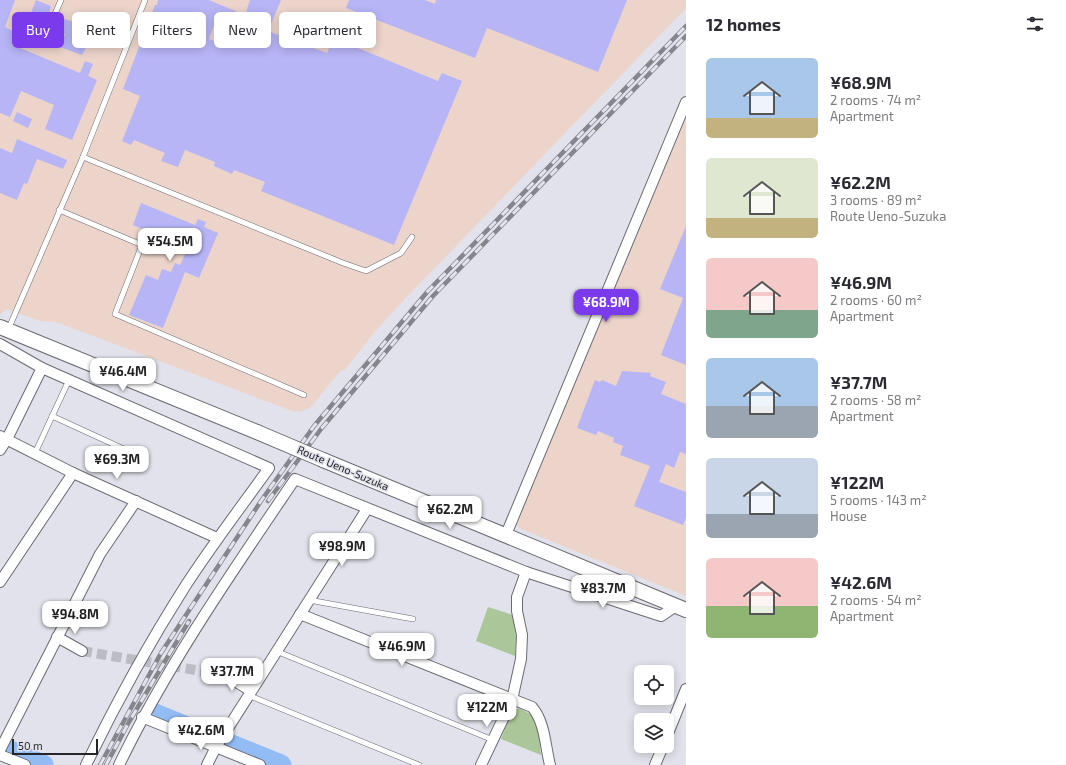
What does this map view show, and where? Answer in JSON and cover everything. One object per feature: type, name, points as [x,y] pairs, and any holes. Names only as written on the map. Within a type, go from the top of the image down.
[{"type":"main road","name":"Route Ueno-Suzuka","points":[[4,329],[257,432],[505,537],[681,608]]},
{"type":"street","points":[[505,537],[686,102]]},
{"type":"street","points":[[0,344],[42,368],[269,468],[217,538],[151,642],[112,713],[86,765]]},
{"type":"street","points":[[0,450],[4,438],[42,368]]},
{"type":"street","points":[[4,438],[73,473],[217,538]]},
{"type":"street","points":[[0,582],[73,473]]},
{"type":"street","points":[[119,765],[142,717],[215,596],[295,479],[526,572],[661,616],[681,608]]},
{"type":"street","points":[[0,750],[100,554],[136,501]]},
{"type":"street","points":[[207,765],[216,747],[276,651],[367,509]]},
{"type":"street","points":[[481,765],[512,700],[521,659],[522,635],[517,611],[517,597],[526,572]]},
{"type":"street","points":[[300,614],[532,707],[539,715],[550,765]]},
{"type":"street","points":[[57,637],[82,651]]},
{"type":"street","points":[[225,675],[250,693]]},
{"type":"street","points":[[674,723],[683,707],[686,689]]},
{"type":"street","points":[[142,717],[260,765]]},
{"type":"street","points":[[655,765],[660,753]]},
{"type":"street","points":[[0,755],[24,765]]},
{"type":"lane","points":[[56,12],[61,0]]},
{"type":"lane","points":[[4,329],[83,156],[145,0]]},
{"type":"lane","points":[[83,156],[343,263],[366,271],[401,253],[412,237]]},
{"type":"lane","points":[[59,210],[142,245],[115,314],[304,395]]},
{"type":"lane","points":[[35,453],[69,380]]},
{"type":"lane","points":[[52,416],[139,456]]},
{"type":"lane","points":[[309,600],[412,619]]},
{"type":"lane","points":[[276,651],[493,740]]},
{"type":"lane","points":[[250,693],[419,765]]},
{"type":"shaded area","points":[[0,0],[686,0],[686,8],[401,303],[373,334],[344,371],[341,370],[311,407],[301,412],[296,410],[295,412],[56,322],[40,321],[6,309],[0,315]]},
{"type":"shaded area","points":[[686,115],[686,596],[519,528],[517,525],[519,515]]},
{"type":"green space","points":[[488,607],[513,615],[516,638],[515,656],[476,641]]},
{"type":"green space","points":[[519,708],[532,716],[538,727],[541,755],[501,739],[512,712]]},
{"type":"building","points":[[0,0],[15,0],[5,27],[12,30],[12,48],[20,48],[80,73],[85,61],[93,64],[88,76],[97,80],[72,140],[45,129],[54,105],[21,91],[10,117],[0,113]]},
{"type":"building","points":[[36,0],[51,6],[49,12],[32,12]]},
{"type":"building","points":[[158,0],[209,0],[238,12],[214,12],[214,25],[209,39],[214,41],[214,48],[271,48],[271,32],[279,35],[279,48],[314,48],[327,53],[329,48],[358,48],[438,81],[442,73],[462,81],[394,245],[261,191],[265,182],[234,170],[232,174],[214,166],[215,162],[185,150],[178,167],[161,161],[165,153],[134,140],[131,145],[122,141],[140,96],[123,89],[139,48],[206,48],[206,12],[152,12],[155,5],[157,5]]},
{"type":"building","points":[[250,0],[281,0],[271,24],[271,12],[246,12]]},
{"type":"building","points":[[349,0],[425,0],[435,4],[436,0],[627,0],[598,72],[487,28],[475,58],[376,20],[376,12],[356,12],[346,8]]},
{"type":"building","points":[[64,19],[72,21],[72,48],[86,48],[82,55],[63,48],[64,48]]},
{"type":"building","points":[[17,112],[32,119],[28,128],[13,121]]},
{"type":"building","points":[[17,139],[67,160],[63,169],[37,159],[27,184],[24,183],[17,200],[0,193],[0,148],[12,153]]},
{"type":"building","points":[[141,203],[195,225],[198,219],[206,222],[204,227],[218,233],[199,278],[185,272],[163,328],[129,315],[146,275],[158,280],[162,269],[171,272],[175,263],[180,265],[188,248],[133,225]]},
{"type":"building","points":[[686,226],[686,365],[661,355],[683,298],[660,289]]},
{"type":"building","points":[[622,371],[651,373],[650,376],[666,382],[661,394],[686,404],[686,454],[680,452],[674,468],[666,464],[659,482],[686,492],[686,518],[683,525],[634,506],[650,466],[620,455],[623,446],[613,442],[614,438],[598,431],[596,435],[577,428],[595,380],[600,382],[602,380],[616,386]]},
{"type":"waterway","points":[[155,714],[211,737]]},
{"type":"waterway","points":[[229,744],[281,765]]},
{"type":"waterway","points":[[10,751],[43,765]]},
{"type":"tunnel","points":[[82,651],[225,675]]},
{"type":"railway","points":[[100,765],[161,653],[261,501],[314,426],[428,291],[686,26]]},
{"type":"railway","points":[[268,501],[321,429],[433,296],[686,36]]},
{"type":"railway","points":[[106,765],[129,722],[189,621]]}]
